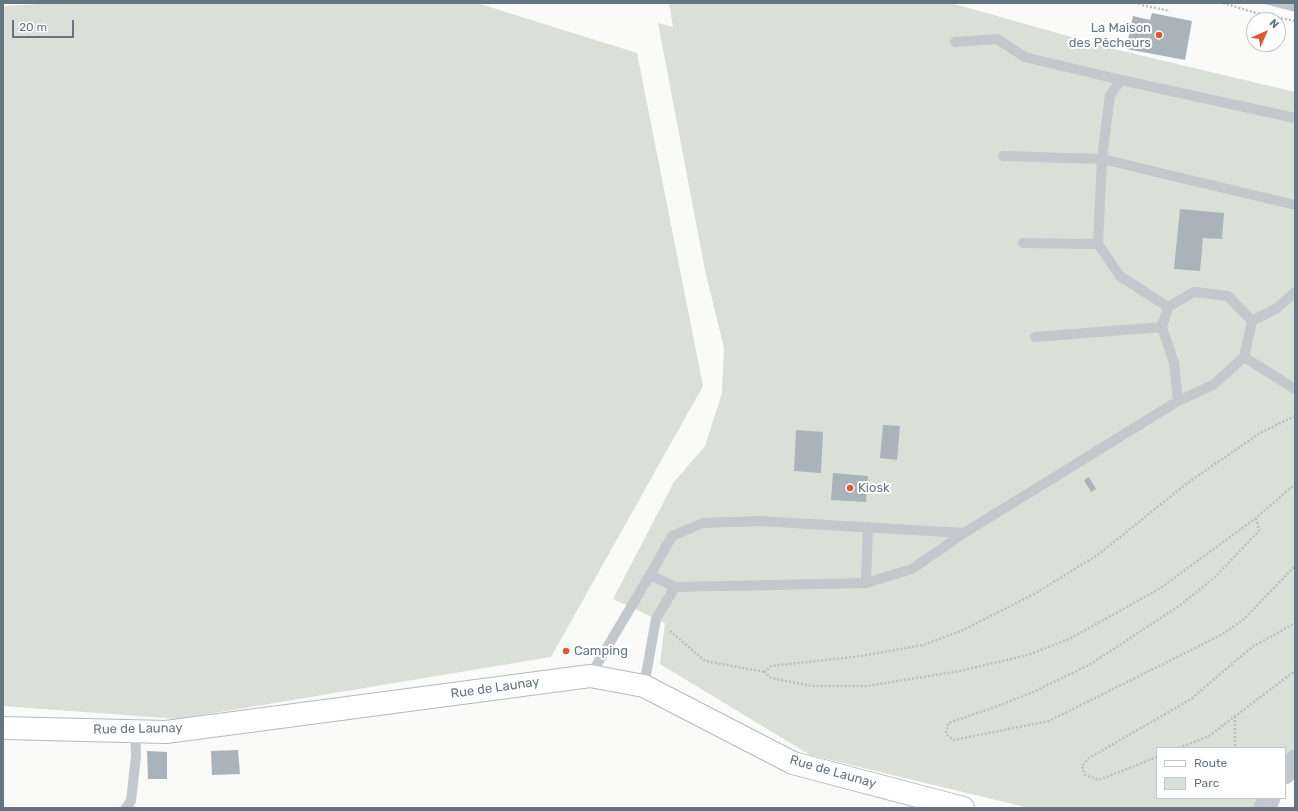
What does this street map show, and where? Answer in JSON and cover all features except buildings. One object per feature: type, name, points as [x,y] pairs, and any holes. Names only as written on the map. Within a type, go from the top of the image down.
[{"type":"street","name":"Rue de Launay","points":[[3,728],[166,732],[590,676],[644,686],[793,763],[963,808]]},
{"type":"street","points":[[1286,773],[1295,760]]},
{"type":"street","points":[[1264,808],[1269,799]]},
{"type":"lane","points":[[955,42],[997,39],[1025,57],[1121,80],[1295,118]]},
{"type":"lane","points":[[1121,80],[1110,95],[1102,159],[1098,244],[1120,276],[1168,307]]},
{"type":"lane","points":[[1003,156],[1102,159],[1295,206]]},
{"type":"lane","points":[[1023,243],[1098,244]]},
{"type":"lane","points":[[1178,401],[1174,363],[1162,327],[1168,307],[1194,292],[1228,296],[1252,321]]},
{"type":"lane","points":[[650,575],[675,587],[866,583],[912,570],[964,533],[1178,401],[1213,385],[1244,357],[1252,321],[1277,308],[1295,292]]},
{"type":"lane","points":[[1035,337],[1162,327]]},
{"type":"lane","points":[[1244,357],[1295,389]]},
{"type":"lane","points":[[590,676],[672,536],[703,523],[759,520],[964,533]]},
{"type":"lane","points":[[866,583],[868,527]]},
{"type":"lane","points":[[644,686],[656,619],[675,587]]},
{"type":"lane","points":[[126,808],[132,800],[136,756],[135,731]]},
{"type":"path","points":[[1139,3],[1140,5],[1170,11]]},
{"type":"path","points":[[1223,3],[1256,13],[1295,21]]},
{"type":"path","points":[[765,672],[771,666],[861,656],[923,645],[961,631],[1036,593],[1099,554],[1192,480],[1260,433],[1295,416]]},
{"type":"path","points":[[656,619],[705,660],[765,672],[771,678],[812,686],[867,686],[960,671],[1028,654],[1072,638],[1159,589],[1256,518],[1295,484]]},
{"type":"path","points":[[1256,518],[1259,531],[1215,577],[1179,606],[1089,665],[1031,693],[948,723],[946,734],[954,740],[1049,721],[1221,635],[1243,620],[1295,566]]},
{"type":"path","points":[[1156,757],[1099,780],[1085,775],[1082,766],[1089,758],[1191,699],[1252,647],[1295,624]]},
{"type":"path","points":[[1182,747],[1209,736],[1295,672]]},
{"type":"path","points":[[1235,716],[1235,747]]},
{"type":"green space","points":[[55,3],[477,3],[637,53],[703,386],[551,657],[178,719],[3,706],[3,6]]},
{"type":"green space","points":[[669,3],[951,3],[1110,48],[1295,92],[1295,754],[1286,766],[1286,747],[1156,747],[1156,799],[1260,799],[1253,808],[1029,808],[810,755],[660,664],[665,623],[613,599],[674,482],[705,446],[722,393],[724,348],[705,270],[658,23],[673,27]]},
{"type":"shaded area","points":[[1261,3],[1295,3],[1295,12]]},
{"type":"place","name":"La Maison des Pêcheurs","points":[[1159,35]]},
{"type":"place","name":"Kiosk","points":[[850,488]]},
{"type":"place","name":"Camping","points":[[566,651]]}]
